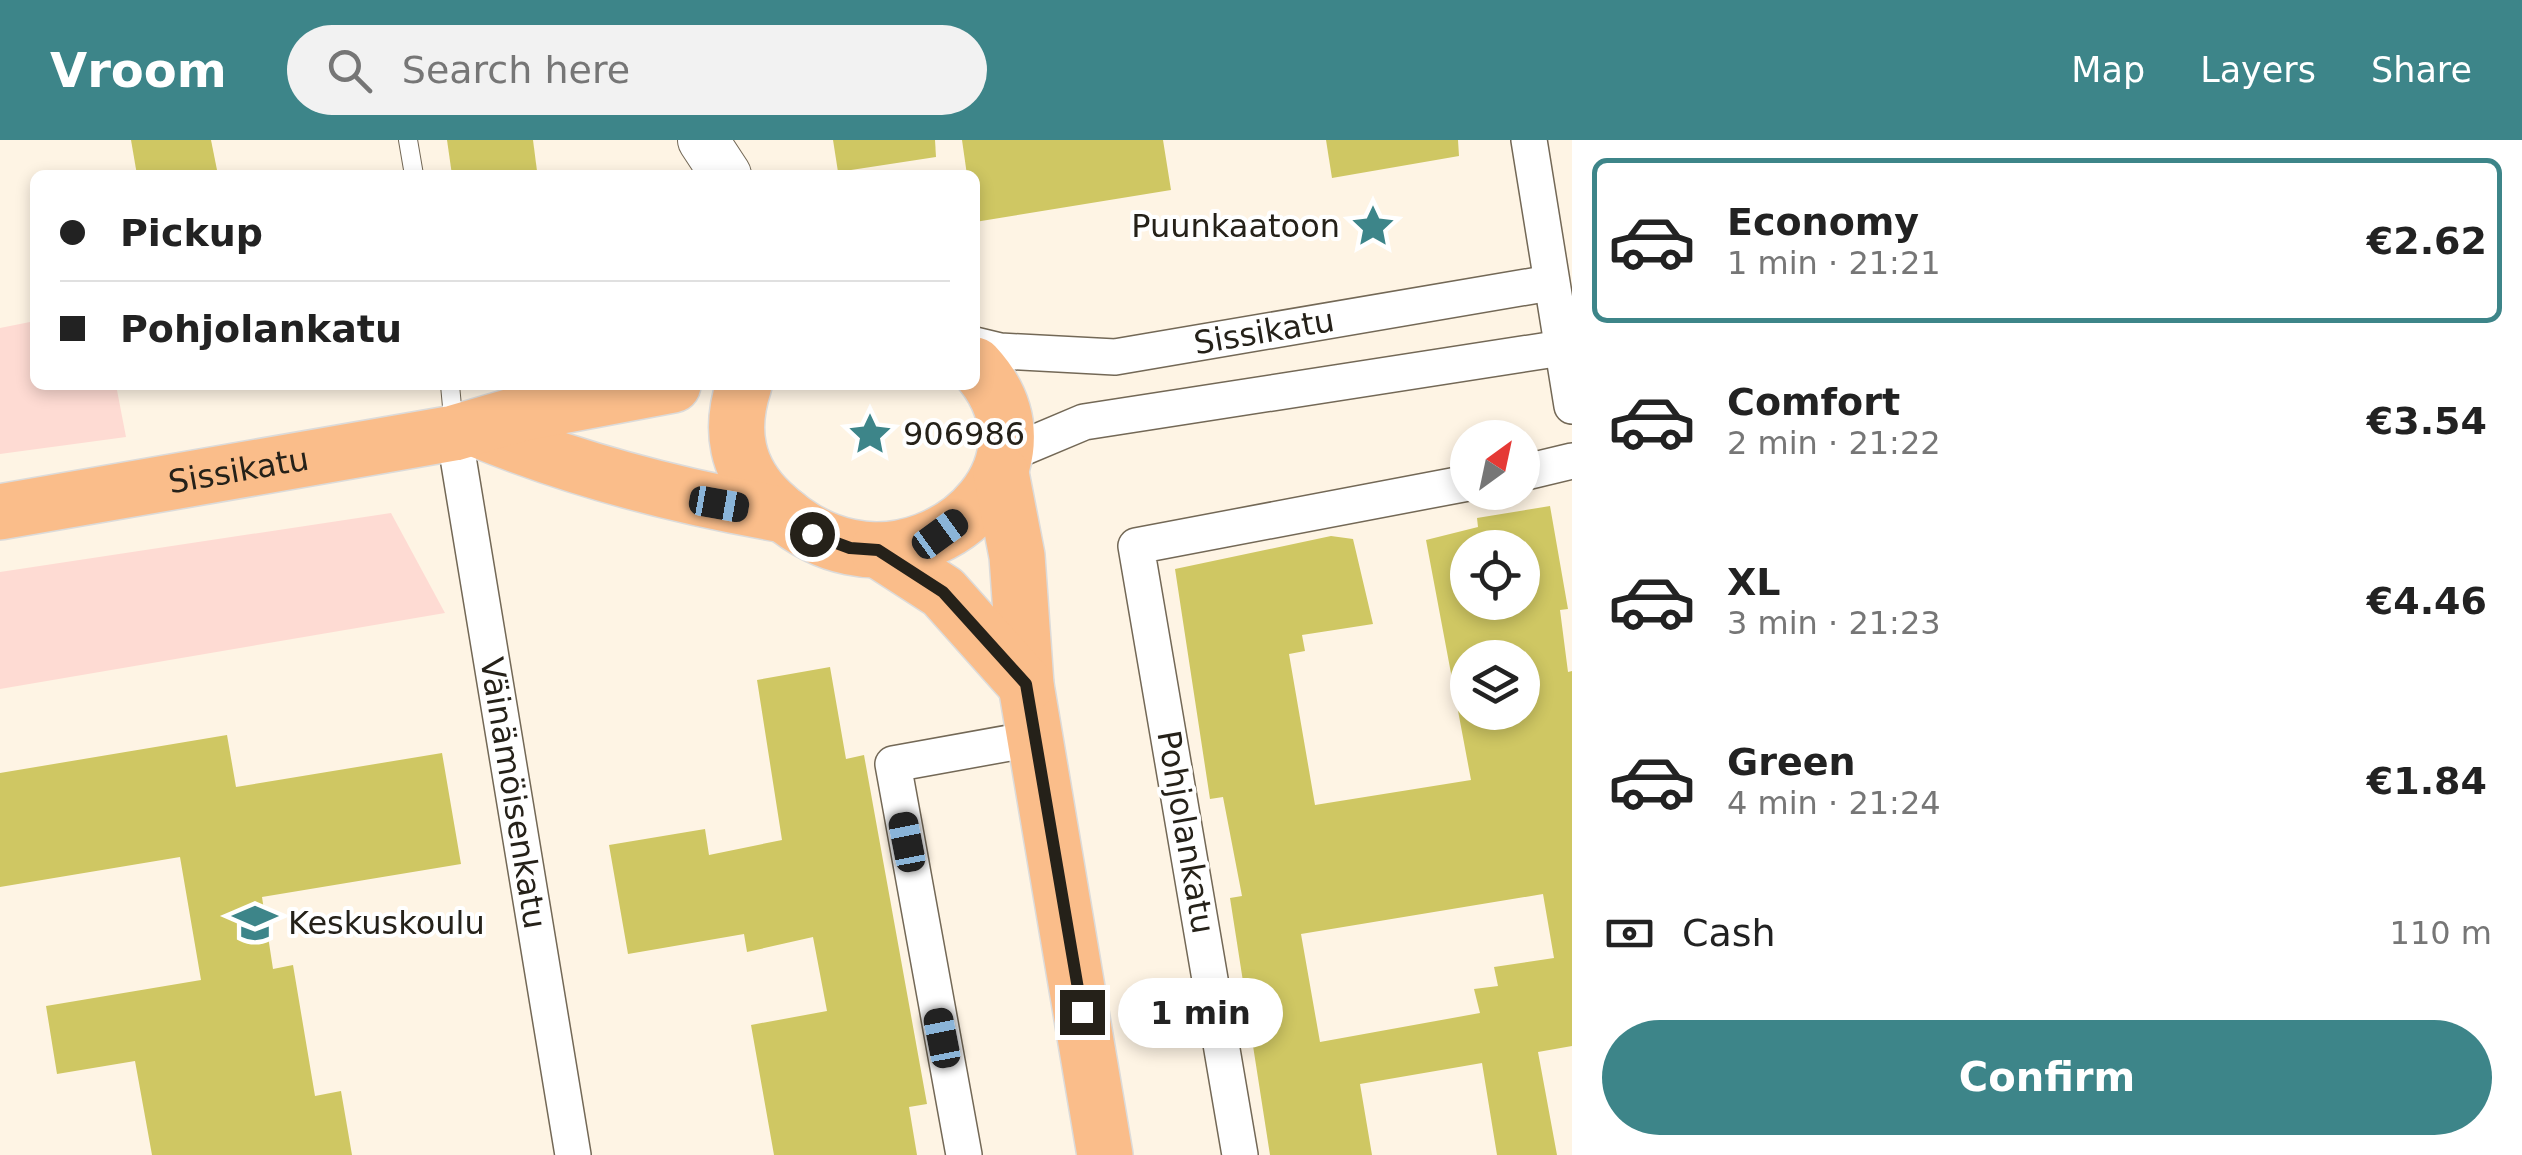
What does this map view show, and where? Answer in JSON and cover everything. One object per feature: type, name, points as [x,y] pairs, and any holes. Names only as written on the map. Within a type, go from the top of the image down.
[{"type":"main road","points":[[980,372],[997,394],[1008,424],[1004,463],[1017,556],[1026,684],[1105,1155]]},
{"type":"main road","name":"Sissikatu","points":[[0,512],[460,416],[518,414],[646,390]]},
{"type":"main road","points":[[743,390],[734,430],[737,449],[758,491],[784,516],[812,534],[850,548],[878,550],[940,534],[969,513],[1004,463]]},
{"type":"main road","points":[[460,416],[533,452],[687,498],[784,516]]},
{"type":"main road","points":[[878,550],[943,592],[1026,684]]},
{"type":"street","points":[[1529,140],[1550,283],[1564,328],[1572,406]]},
{"type":"street","name":"Sissikatu","points":[[980,347],[1000,352],[1114,356],[1550,283]]},
{"type":"street","name":"Sissikatu","points":[[1004,463],[1030,441],[1084,422],[1564,328]]},
{"type":"street","name":"Väinämöisenkatu","points":[[460,416],[486,641],[573,1155]]},
{"type":"street","points":[[1540,469],[1572,461]]},
{"type":"street","name":"Pohjolankatu","points":[[1240,1155],[1136,546],[1450,486]]},
{"type":"street","points":[[964,1155],[893,764],[1037,738]]},
{"type":"lane","points":[[408,140],[413,170]]},
{"type":"shaded area","points":[[30,322],[30,390],[117,390],[126,437],[0,454],[0,328]]},
{"type":"shaded area","points":[[391,513],[445,613],[0,689],[0,572]]},
{"type":"building","points":[[131,140],[211,140],[217,170],[136,170]]},
{"type":"building","points":[[447,140],[533,140],[537,170],[451,170]]},
{"type":"building","points":[[833,140],[935,140],[936,157],[838,170]]},
{"type":"building","points":[[962,140],[1163,140],[1171,190],[980,221],[980,170],[966,170]]},
{"type":"building","points":[[1326,140],[1458,140],[1459,156],[1332,178]]},
{"type":"building","points":[[1550,506],[1568,609],[1560,610],[1568,672],[1572,671],[1572,1046],[1538,1052],[1557,1155],[1497,1155],[1482,1063],[1360,1084],[1372,1155],[1270,1155],[1230,898],[1242,896],[1223,797],[1210,799],[1175,569],[1331,536],[1353,539],[1373,624],[1302,635],[1305,651],[1289,654],[1315,805],[1471,780],[1462,730],[1540,730],[1540,640],[1450,640],[1450,668],[1426,540],[1450,534],[1450,620],[1540,620],[1540,530],[1466,530],[1478,527],[1477,518]],"holes":[[[1543,894],[1554,958],[1494,967],[1498,986],[1474,989],[1480,1013],[1320,1042],[1301,934]]]},
{"type":"building","points":[[830,667],[846,759],[864,755],[927,1104],[909,1107],[917,1155],[774,1155],[751,1025],[827,1011],[813,937],[747,952],[744,934],[628,954],[609,845],[705,829],[709,855],[782,840],[757,680]]},
{"type":"building","points":[[227,735],[236,787],[442,753],[461,864],[262,897],[273,969],[293,965],[315,1096],[341,1091],[352,1155],[152,1155],[135,1061],[57,1074],[46,1006],[201,980],[180,857],[0,887],[0,773]]},
{"type":"place","name":"Puunkaatoon","points":[[1373,226]]},
{"type":"place","name":"906986","points":[[870,434]]},
{"type":"place","name":"Keskuskoulu","points":[[255,923]]},
{"type":"route","points":[[812,534],[850,548],[878,550],[943,592],[1026,684],[1082,1012]]}]
